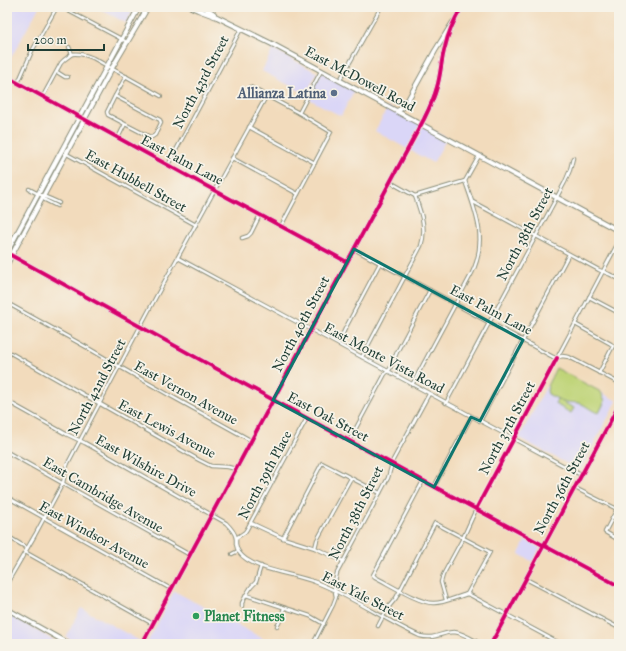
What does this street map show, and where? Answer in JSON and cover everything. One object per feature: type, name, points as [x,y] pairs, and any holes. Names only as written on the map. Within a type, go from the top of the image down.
[{"type":"main road","points":[[41,195],[62,151],[140,7]]},
{"type":"main road","points":[[7,264],[8,254],[66,154],[112,68],[148,7]]},
{"type":"main road","name":"East McDowell Road","points":[[191,7],[217,17],[241,29],[397,111],[619,231]]},
{"type":"main road","name":"East McDowell Road","points":[[204,7],[217,17]]},
{"type":"main road","points":[[397,111],[404,107],[435,50],[454,22]]},
{"type":"street","points":[[18,83],[32,51],[57,7]]},
{"type":"street","points":[[61,7],[127,42]]},
{"type":"street","points":[[340,81],[381,7]]},
{"type":"street","name":"North 40th Street","points":[[142,644],[421,124],[431,104],[437,87],[444,48],[454,22],[462,7]]},
{"type":"street","name":"North 43rd Street","points":[[168,165],[241,29]]},
{"type":"street","points":[[69,47],[72,54]]},
{"type":"street","points":[[43,96],[64,60],[72,54],[86,55],[161,96]]},
{"type":"street","points":[[299,113],[321,71]]},
{"type":"street","points":[[57,72],[65,77],[68,77]]},
{"type":"street","points":[[115,96],[160,120],[161,124],[155,135],[150,137],[108,115],[107,112],[115,96],[126,76]]},
{"type":"street","name":"East Palm Lane","points":[[7,77],[347,262]]},
{"type":"street","points":[[250,87],[267,95],[331,132],[281,226]]},
{"type":"street","name":"North 42nd Street","points":[[7,583],[45,518],[63,483],[66,468],[80,441],[267,95]]},
{"type":"street","points":[[118,138],[125,124]]},
{"type":"street","points":[[249,127],[315,163]]},
{"type":"street","name":"East Hubbell Street","points":[[62,151],[196,225]]},
{"type":"street","points":[[415,196],[465,181],[479,155]]},
{"type":"street","points":[[232,158],[298,194]]},
{"type":"street","name":"North 38th Street","points":[[446,403],[536,236],[567,176],[573,158]]},
{"type":"street","points":[[412,385],[475,267],[479,252],[480,232],[465,181]]},
{"type":"street","points":[[362,357],[418,253],[424,239],[422,216],[415,196],[390,182]]},
{"type":"street","points":[[29,189],[59,203]]},
{"type":"street","points":[[41,195],[45,200],[57,206]]},
{"type":"street","points":[[472,202],[603,272],[619,279]]},
{"type":"street","points":[[242,238],[251,233],[260,215]]},
{"type":"street","name":"North 37th Street","points":[[446,600],[441,578],[463,538],[476,509],[619,241]]},
{"type":"street","name":"East Palm Lane","points":[[354,249],[557,358],[564,356],[569,357],[619,383]]},
{"type":"street","name":"East Oak Street","points":[[8,254],[273,400],[619,586]]},
{"type":"street","points":[[480,421],[569,254]]},
{"type":"street","name":"East Monte Vista Road","points":[[178,258],[581,475]]},
{"type":"street","points":[[338,344],[380,263]]},
{"type":"street","points":[[349,441],[388,371],[430,290]]},
{"type":"street","points":[[589,297],[619,313]]},
{"type":"street","name":"East Vernon Avenue","points":[[7,303],[252,441]]},
{"type":"street","points":[[575,324],[613,346],[599,373]]},
{"type":"street","name":"East Lewis Avenue","points":[[7,351],[211,466],[228,466],[236,469]]},
{"type":"street","name":"North 38th Street","points":[[313,644],[334,605],[336,597],[334,586],[335,577],[388,478],[392,464],[429,394]]},
{"type":"street","name":"East Wilshire Drive","points":[[7,400],[212,514]]},
{"type":"street","name":"North 36th Street","points":[[491,644],[619,407]]},
{"type":"street","points":[[434,487],[471,417]]},
{"type":"street","name":"North 39th Place","points":[[236,538],[245,532],[251,523],[307,418]]},
{"type":"street","name":"East Cambridge Avenue","points":[[7,452],[190,555]]},
{"type":"street","points":[[283,538],[322,462],[380,493]]},
{"type":"street","points":[[315,548],[351,478]]},
{"type":"street","points":[[423,481],[373,575],[418,600],[428,603],[436,603],[467,594],[561,644]]},
{"type":"street","points":[[575,488],[618,509],[605,532],[619,540]]},
{"type":"street","name":"East Windsor Avenue","points":[[7,497],[172,590]]},
{"type":"street","points":[[212,514],[229,525],[232,530],[236,538],[238,551],[232,554]]},
{"type":"street","points":[[251,523],[283,538],[315,548],[343,561]]},
{"type":"street","points":[[378,626],[400,590],[435,523],[490,552],[467,594]]},
{"type":"street","points":[[7,536],[28,548]]},
{"type":"street","name":"East Yale Street","points":[[238,551],[241,556],[247,560],[261,566],[315,582],[335,591],[420,636],[432,638],[455,632],[463,634],[481,644]]},
{"type":"street","points":[[25,552],[153,624]]},
{"type":"street","points":[[242,606],[250,587],[256,582],[261,566]]},
{"type":"street","points":[[526,578],[619,628]]},
{"type":"street","points":[[246,595],[310,616],[324,624]]},
{"type":"street","points":[[277,626],[284,608]]},
{"type":"street","points":[[7,609],[69,644]]},
{"type":"highlighted area","points":[[354,249],[523,340],[480,421],[471,417],[434,487],[273,400]]},
{"type":"shaded area","points":[[7,7],[39,7],[7,65]]},
{"type":"shaded area","points":[[96,7],[135,7],[126,23]]},
{"type":"shaded area","points":[[273,49],[317,73],[306,94],[262,71]]},
{"type":"shaded area","points":[[321,71],[355,89],[341,116],[307,98]]},
{"type":"shaded area","points":[[388,107],[447,138],[433,163],[375,131]]},
{"type":"shaded area","points":[[556,368],[617,401],[580,470],[519,438]]},
{"type":"shaded area","points":[[526,539],[540,548],[533,562],[519,554]]},
{"type":"shaded area","points":[[174,591],[273,644],[146,644]]},
{"type":"shaded area","points":[[81,608],[140,641],[139,644],[79,644],[66,637]]},
{"type":"shaded area","points":[[7,613],[60,644],[15,644],[7,639]]},
{"type":"green space","points":[[556,368],[601,392],[605,401],[599,413],[582,404],[566,402],[548,394],[547,386]]},
{"type":"green space","points":[[557,399],[574,408],[571,413],[555,404]]},
{"type":"cycle path","points":[[142,644],[424,119],[437,87],[448,37],[462,7]]},
{"type":"cycle path","points":[[7,77],[347,262]]},
{"type":"cycle path","points":[[7,253],[277,402],[619,586]]},
{"type":"cycle path","points":[[476,509],[557,358]]},
{"type":"cycle path","points":[[491,644],[619,405]]},
{"type":"place","name":"Allianza Latina","points":[[334,93]]},
{"type":"place","name":"Planet Fitness","points":[[196,616]]}]
